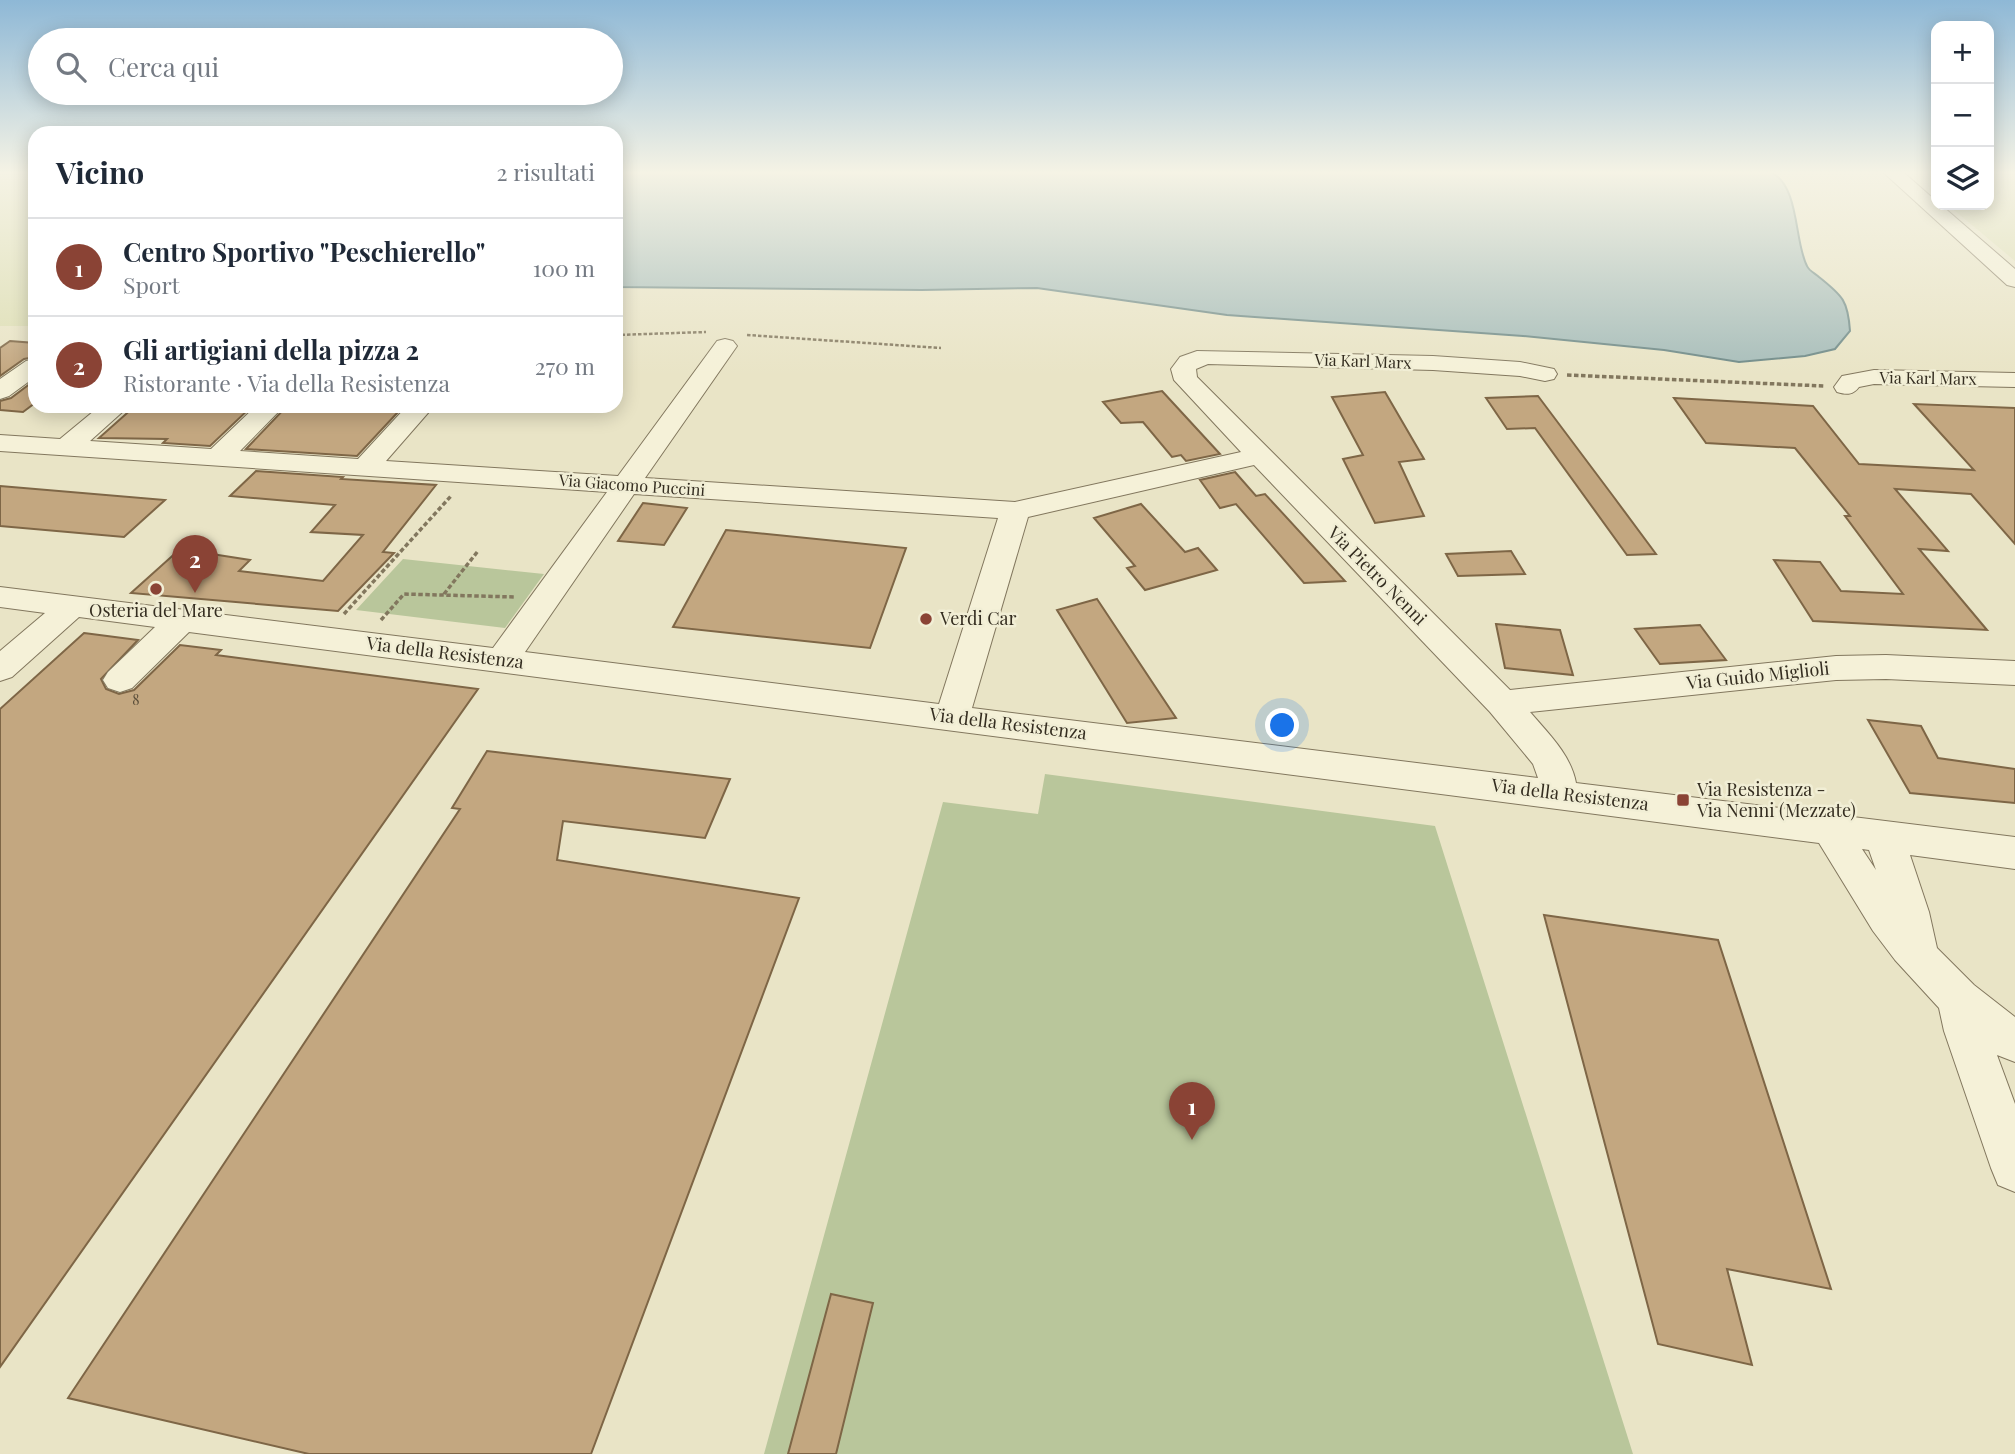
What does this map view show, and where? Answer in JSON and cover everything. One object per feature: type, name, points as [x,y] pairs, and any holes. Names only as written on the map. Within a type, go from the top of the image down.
[{"type":"street","points":[[1969,240],[2015,280]]},
{"type":"street","points":[[502,660],[725,343]]},
{"type":"street","name":"Via Karl Marx","points":[[1184,366],[1189,361],[1208,356],[1433,363],[1520,369],[1545,374]]},
{"type":"street","name":"Via Pietro Nenni","points":[[1184,366],[1182,373],[1186,380],[1502,703],[1546,755],[1556,773],[1559,794]]},
{"type":"street","points":[[0,391],[28,371]]},
{"type":"street","name":"Via Karl Marx","points":[[1846,387],[1851,381],[1874,377],[2015,380]]},
{"type":"street","points":[[65,448],[108,413]]},
{"type":"street","points":[[217,458],[264,413]]},
{"type":"street","points":[[365,468],[415,413]]},
{"type":"street","name":"Via Giacomo Puccini","points":[[0,443],[1015,511],[1258,456]]},
{"type":"street","points":[[952,717],[1015,511]]},
{"type":"street","name":"Via della Resistenza","points":[[0,597],[2015,853]]},
{"type":"street","points":[[0,669],[73,606]]},
{"type":"street","points":[[120,680],[182,620]]},
{"type":"street","name":"Via Guido Miglioli","points":[[1502,703],[1836,668],[1886,667],[2015,673]]},
{"type":"street","points":[[1831,829],[1863,887],[1918,954],[1959,999],[2015,1042]]},
{"type":"street","points":[[1884,836],[1909,912],[1918,954]]},
{"type":"street","points":[[1959,999],[1966,1031],[2015,1168]]},
{"type":"path","points":[[623,335],[689,331],[714,334],[725,343],[739,335],[767,335],[941,348]]},
{"type":"path","points":[[1545,374],[1846,387]]},
{"type":"path","points":[[324,638],[470,475]]},
{"type":"path","points":[[443,595],[478,551]]},
{"type":"path","points":[[404,594],[546,597]]},
{"type":"green space","points":[[0,240],[28,240],[28,326],[0,326]]},
{"type":"green space","points":[[1990,240],[2015,240],[2015,261]]},
{"type":"green space","points":[[403,559],[544,574],[505,628],[356,610]]},
{"type":"green space","points":[[1045,774],[1435,826],[1633,1454],[764,1454],[943,802],[1038,814]]},
{"type":"water","points":[[623,240],[1800,240],[1807,266],[1843,300],[1850,331],[1835,349],[1805,356],[1739,362],[1664,350],[1523,336],[1227,315],[1037,288],[922,290],[623,287]]},
{"type":"building","points":[[10,341],[28,342],[28,358],[0,376],[0,348]]},
{"type":"building","points":[[28,385],[28,408],[23,412],[0,410],[0,401],[11,398]]},
{"type":"building","points":[[1162,391],[1220,454],[1186,461],[1181,455],[1172,457],[1143,422],[1121,423],[1103,402]]},
{"type":"building","points":[[1385,392],[1424,459],[1399,462],[1424,516],[1375,523],[1343,459],[1363,455],[1332,397]]},
{"type":"building","points":[[1538,396],[1656,554],[1627,555],[1535,428],[1507,429],[1486,398]]},
{"type":"building","points":[[1674,398],[1813,406],[1859,464],[1974,470],[1914,404],[2015,408],[2015,544],[1971,494],[1895,489],[1948,551],[1919,549],[1987,630],[1813,621],[1774,560],[1820,562],[1841,591],[1903,594],[1845,516],[1850,516],[1795,448],[1706,443]]},
{"type":"building","points":[[127,413],[245,413],[210,446],[163,443],[167,439],[99,438]]},
{"type":"building","points":[[280,413],[397,413],[357,456],[246,449]]},
{"type":"building","points":[[256,471],[436,485],[383,552],[394,553],[338,611],[131,593],[180,549],[250,560],[239,571],[323,581],[363,535],[311,532],[335,505],[230,496]]},
{"type":"building","points":[[1235,472],[1256,496],[1265,494],[1345,581],[1304,583],[1236,504],[1220,508],[1200,480]]},
{"type":"building","points":[[0,486],[165,500],[124,537],[0,526]]},
{"type":"building","points":[[643,503],[687,508],[664,545],[618,541]]},
{"type":"building","points":[[1141,504],[1185,552],[1198,548],[1217,570],[1145,590],[1127,568],[1135,566],[1094,518]]},
{"type":"building","points":[[726,530],[906,548],[870,648],[673,627]]},
{"type":"building","points":[[1511,551],[1525,574],[1458,576],[1446,554]]},
{"type":"building","points":[[1097,599],[1176,718],[1127,723],[1057,610]]},
{"type":"building","points":[[1496,624],[1560,630],[1573,675],[1505,668]]},
{"type":"building","points":[[1700,625],[1726,660],[1660,664],[1635,629]]},
{"type":"building","points":[[84,633],[138,640],[101,679],[106,689],[119,694],[134,690],[180,645],[221,650],[216,655],[478,689],[0,1367],[0,709]]},
{"type":"building","points":[[1868,720],[1921,726],[1938,758],[2015,769],[2015,803],[1910,793]]},
{"type":"building","points":[[487,751],[730,779],[705,838],[563,821],[557,860],[799,898],[591,1454],[309,1454],[68,1398],[460,809],[452,808]]},
{"type":"building","points":[[1544,915],[1718,940],[1831,1289],[1727,1269],[1752,1365],[1658,1344]]},
{"type":"building","points":[[831,1294],[873,1303],[836,1454],[788,1454]]},
{"type":"place","name":"Osteria del Mare","points":[[156,589]]},
{"type":"place","name":"Gli artigiani della pizza 2","points":[[195,593]]},
{"type":"place","name":"Verdi Car","points":[[926,619]]},
{"type":"place","name":"Via Resistenza - Via Nenni (Mezzate)","points":[[1683,800]]},
{"type":"place","name":"Centro Sportivo \"Peschierello\"","points":[[1192,1140]]}]
